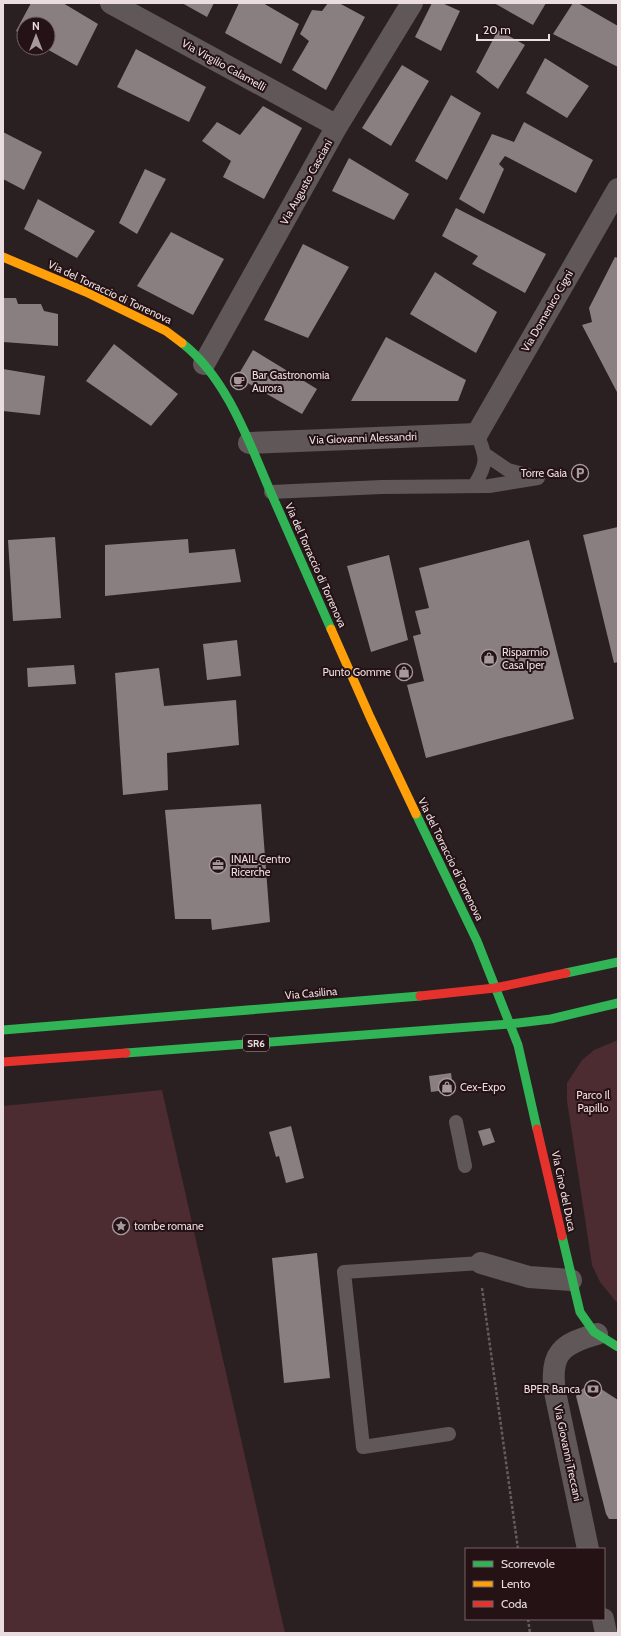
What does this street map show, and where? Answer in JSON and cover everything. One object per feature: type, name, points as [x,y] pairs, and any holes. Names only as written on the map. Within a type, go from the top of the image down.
[{"type":"street","name":"Via Virgilio Calamelli","points":[[111,3],[337,126]]},
{"type":"street","name":"Via Augusto Casciani","points":[[204,364],[337,126],[412,3]]},
{"type":"street","name":"Via Domenico Cigni","points":[[477,434],[618,189]]},
{"type":"street","name":"Via del Torraccio di Torrenova","points":[[3,257],[86,292],[166,331],[188,346],[204,364],[224,393],[249,443],[370,717],[477,941],[510,1024]]},
{"type":"street","name":"Via Giovanni Alessandri","points":[[249,443],[477,434]]},
{"type":"street","name":"Via Casilina","points":[[3,1030],[444,994],[495,988],[618,962]]},
{"type":"street","name":"SR6","points":[[3,1062],[510,1024],[551,1018],[618,1003]]},
{"type":"street","name":"Via Cino del Duca","points":[[510,1024],[522,1060],[571,1280],[580,1312],[588,1326],[618,1347]]},
{"type":"street","points":[[481,1263],[528,1277],[571,1280]]},
{"type":"street","name":"Via Giovanni Treccani","points":[[588,1548],[555,1392],[553,1374],[556,1360],[564,1347],[573,1341],[598,1334]]},
{"type":"street","points":[[603,1620],[606,1633]]},
{"type":"lane","points":[[474,486],[484,468],[486,455],[477,434]]},
{"type":"lane","points":[[271,492],[382,487],[502,485],[538,478],[508,470],[486,455]]},
{"type":"lane","points":[[456,1122],[465,1166]]},
{"type":"lane","points":[[449,1434],[363,1447],[344,1272],[481,1263]]},
{"type":"path","points":[[481,1263],[483,1296],[518,1548]]},
{"type":"path","points":[[528,1620],[530,1633]]},
{"type":"green space","name":"Parco Il Papillo","points":[[618,1040],[618,1304],[600,1282],[592,1265],[567,1101],[567,1083],[582,1060],[594,1050]]},
{"type":"green space","points":[[162,1090],[285,1633],[3,1633],[3,1106]]},
{"type":"building","points":[[31,3],[63,3],[98,24],[77,66],[56,54],[56,16],[24,16]]},
{"type":"building","points":[[182,3],[214,3],[207,17]]},
{"type":"building","points":[[239,3],[263,3],[299,24],[281,64],[225,33]]},
{"type":"building","points":[[328,3],[339,3],[365,17],[326,90],[292,70],[309,41],[300,34],[312,10],[322,11]]},
{"type":"building","points":[[432,3],[442,3],[460,11],[441,51],[415,37]]},
{"type":"building","points":[[494,3],[546,3],[533,25]]},
{"type":"building","points":[[573,3],[578,3],[618,26],[618,67],[553,34]]},
{"type":"building","points":[[498,30],[525,45],[498,89],[476,72]]},
{"type":"building","points":[[136,49],[206,87],[189,122],[117,87]]},
{"type":"building","points":[[545,58],[589,86],[567,118],[526,93]]},
{"type":"building","points":[[402,65],[429,81],[391,146],[362,128]]},
{"type":"building","points":[[451,95],[481,113],[447,180],[415,161]]},
{"type":"building","points":[[263,106],[302,128],[264,199],[223,177],[231,161],[202,141],[217,122],[240,135]]},
{"type":"building","points":[[524,122],[593,160],[576,193],[505,156],[499,164],[504,169],[484,214],[459,199],[492,134],[514,142]]},
{"type":"building","points":[[3,132],[42,152],[24,190],[3,179]]},
{"type":"building","points":[[349,158],[409,194],[394,220],[332,191]]},
{"type":"building","points":[[145,169],[166,179],[137,234],[119,223]]},
{"type":"building","points":[[38,199],[95,231],[77,258],[24,229]]},
{"type":"building","points":[[456,208],[546,254],[525,293],[472,264],[478,256],[442,236]]},
{"type":"building","points":[[171,232],[224,259],[193,315],[137,286]]},
{"type":"building","points":[[303,244],[349,267],[308,338],[264,320]]},
{"type":"building","points":[[615,257],[618,258],[618,394],[582,325],[592,322],[589,308]]},
{"type":"building","points":[[435,272],[497,312],[476,353],[410,314]]},
{"type":"building","points":[[3,298],[16,298],[18,304],[41,304],[44,311],[58,314],[58,346],[3,342]]},
{"type":"building","points":[[386,337],[466,380],[458,401],[351,401]]},
{"type":"building","points":[[114,344],[178,394],[151,426],[86,381]]},
{"type":"building","points":[[253,350],[317,389],[302,414],[237,377]]},
{"type":"building","points":[[3,369],[45,376],[40,415],[3,411]]},
{"type":"building","points":[[618,527],[618,662],[614,663],[583,535]]},
{"type":"building","points":[[55,537],[61,618],[13,621],[8,540]]},
{"type":"building","points":[[188,539],[189,553],[235,549],[241,582],[105,596],[105,545]]},
{"type":"building","name":"Risparmio Casa Iper","points":[[529,540],[574,719],[426,758],[407,685],[424,681],[413,636],[421,634],[415,611],[429,608],[419,568]]},
{"type":"building","points":[[389,555],[408,640],[371,652],[347,566]]},
{"type":"building","points":[[237,640],[241,676],[207,680],[203,644]]},
{"type":"building","points":[[74,665],[76,684],[28,687],[27,668]]},
{"type":"building","points":[[159,668],[164,706],[236,700],[239,745],[167,753],[168,790],[123,795],[115,673]]},
{"type":"building","name":"INAIL Centro Ricerche","points":[[261,804],[270,922],[212,930],[211,919],[175,919],[165,810]]},
{"type":"building","points":[[451,1073],[453,1089],[431,1092],[429,1076]]},
{"type":"building","points":[[291,1126],[304,1178],[286,1183],[279,1156],[276,1157],[269,1132]]},
{"type":"building","points":[[490,1128],[495,1142],[483,1146],[478,1131]]},
{"type":"building","points":[[317,1253],[330,1378],[284,1383],[272,1258]]},
{"type":"building","points":[[595,1385],[618,1400],[618,1519],[609,1519],[606,1514],[576,1396],[585,1387]]},
{"type":"traffic: fast","points":[[182,343],[198,357],[212,374],[235,412],[331,629]]},
{"type":"traffic: fast","points":[[416,814],[477,941],[518,1045],[537,1129]]},
{"type":"traffic: fast","points":[[566,973],[618,962]]},
{"type":"traffic: fast","points":[[3,1030],[420,996]]},
{"type":"traffic: fast","points":[[126,1053],[510,1024],[551,1019],[618,1003]]},
{"type":"traffic: fast","points":[[562,1236],[580,1312],[594,1332],[618,1347]]},
{"type":"traffic: slow","points":[[3,257],[86,292],[166,331],[182,343]]},
{"type":"traffic: slow","points":[[331,629],[370,717],[416,814]]},
{"type":"traffic: jam","points":[[420,996],[495,988],[566,973]]},
{"type":"traffic: jam","points":[[3,1062],[126,1053]]},
{"type":"traffic: jam","points":[[537,1129],[562,1236]]},
{"type":"place","name":"Bar Gastronomia Aurora","points":[[239,381]]},
{"type":"place","name":"Torre Gaia","points":[[580,473]]},
{"type":"place","name":"Risparmio Casa Iper","points":[[489,658]]},
{"type":"place","name":"Punto Gomme","points":[[404,672]]},
{"type":"place","name":"INAIL Centro Ricerche","points":[[218,865]]},
{"type":"place","name":"Cex-Expo","points":[[447,1087]]},
{"type":"place","name":"tombe romane","points":[[121,1226]]},
{"type":"place","name":"BPER Banca","points":[[593,1389]]}]
